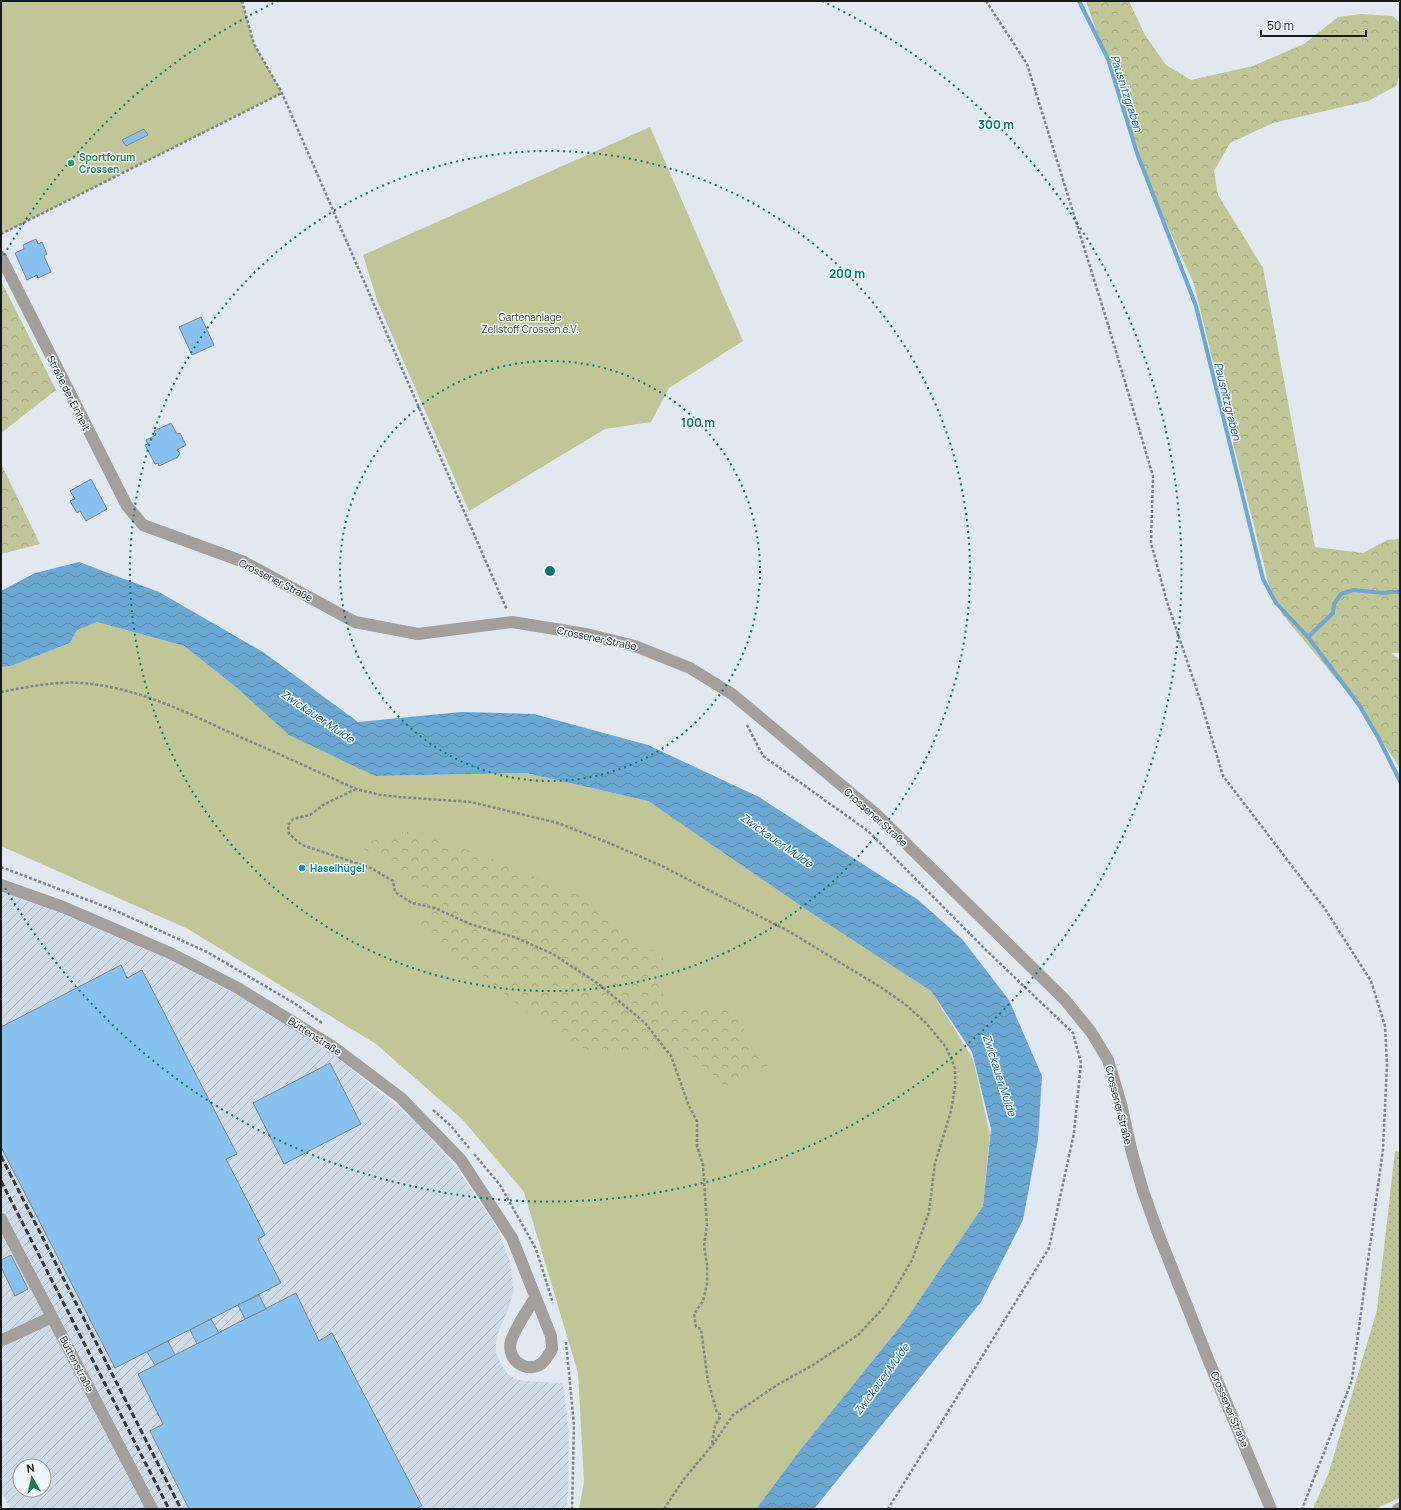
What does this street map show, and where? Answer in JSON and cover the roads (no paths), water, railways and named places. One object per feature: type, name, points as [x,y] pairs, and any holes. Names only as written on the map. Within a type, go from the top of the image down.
[{"type":"street","name":"Straße der Einheit","points":[[1,257],[127,506],[143,525]]},
{"type":"street","name":"Crossener Straße","points":[[143,525],[244,562],[355,622],[418,634],[512,622],[586,634],[635,646],[690,668],[732,694],[876,814],[1065,1000],[1091,1032],[1108,1060],[1121,1104],[1134,1161],[1158,1233],[1271,1509]]},
{"type":"street","name":"Büttenstraße","points":[[1,885],[63,907],[170,953],[236,987],[332,1046],[401,1098],[461,1160],[512,1238],[551,1336],[552,1350],[544,1363],[532,1368],[522,1366],[515,1359],[511,1351],[511,1342],[519,1324],[535,1298]]},
{"type":"street","name":"Büttenstraße","points":[[2,1224],[152,1509]]},
{"type":"street","points":[[1,1340],[52,1317]]},
{"type":"water","name":"Zwickauer Mulde","points":[[79,562],[159,592],[263,652],[358,722],[461,712],[534,714],[648,745],[759,797],[917,899],[962,939],[1009,1000],[1042,1076],[1038,1140],[1023,1220],[981,1302],[814,1509],[756,1509],[797,1454],[907,1318],[983,1206],[991,1129],[972,1052],[931,991],[816,916],[648,801],[526,773],[375,776],[289,735],[237,688],[184,646],[97,622],[77,630],[70,643],[11,666],[1,667],[1,591],[35,573]]},
{"type":"waterway","name":"Pausnitzgraben","points":[[1079,1],[1108,59],[1137,153],[1196,306],[1263,579],[1276,603],[1308,637],[1359,705],[1378,737],[1400,781]]},
{"type":"waterway","points":[[1308,637],[1333,613],[1334,604],[1341,594],[1353,590],[1384,593],[1400,592]]},
{"type":"railway","points":[[1,1156],[181,1509]]},
{"type":"railway","points":[[1,1181],[169,1509]]},
{"type":"place","name":"Sportforum Crossen","points":[[71,163]]},
{"type":"place","name":"Haselhügel","points":[[302,868]]},
{"type":"park label","name":"Gartenanlage Zellstoff Crossen e.V.","points":[[530,322]]}]
